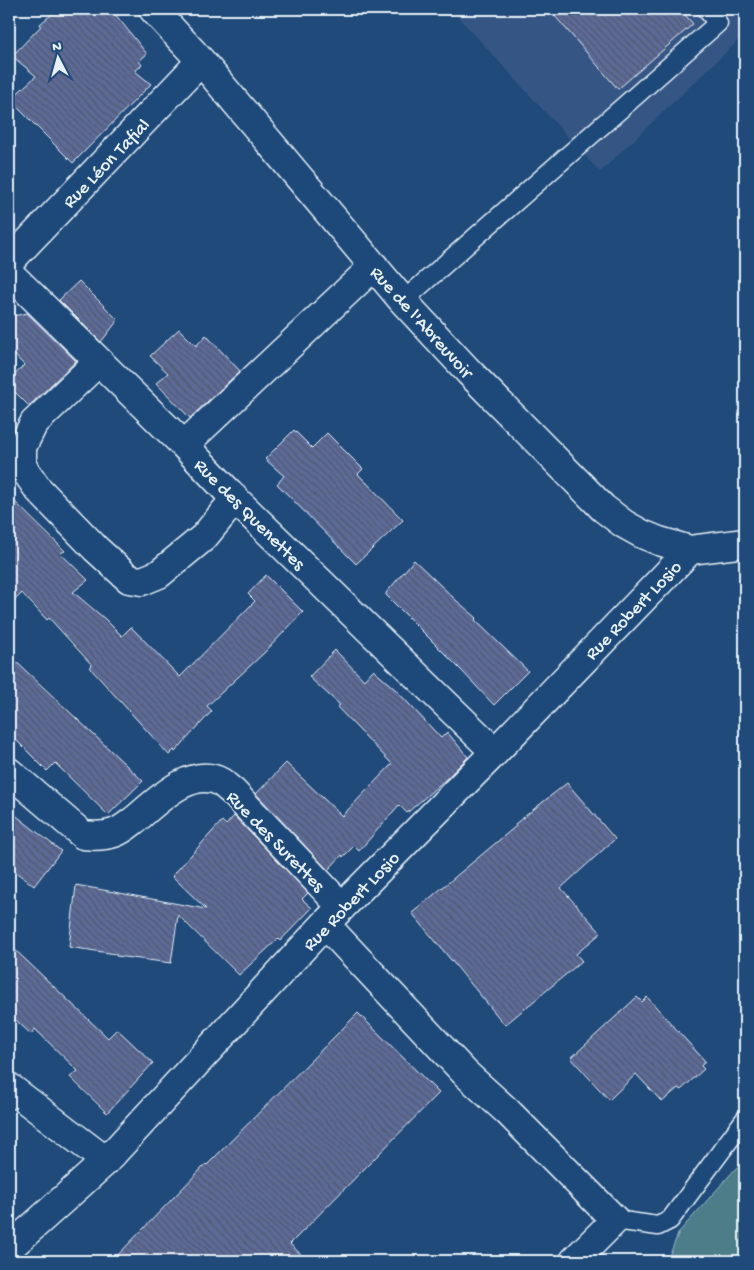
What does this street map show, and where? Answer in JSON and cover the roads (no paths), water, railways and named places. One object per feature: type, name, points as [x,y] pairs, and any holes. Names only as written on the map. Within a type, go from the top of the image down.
[{"type":"street","name":"Rue de l'Abreuvoir","points":[[153,9],[201,61],[403,301],[469,372],[603,508],[624,524],[642,534],[690,550],[745,543]]},
{"type":"street","name":"Rue Léon Tafial","points":[[9,262],[201,61]]},
{"type":"street","points":[[184,446],[374,266]]},
{"type":"street","name":"Rue des Quenettes","points":[[9,273],[236,500],[495,752]]},
{"type":"street","points":[[98,362],[34,423],[22,447],[22,466],[38,489],[96,549],[129,579],[142,581],[159,574],[204,537],[236,500]]},
{"type":"street","name":"Rue Robert Losio","points":[[9,1248],[106,1161],[333,916],[690,550]]},
{"type":"street","name":"Rue des Surettes","points":[[9,772],[84,835],[95,836],[114,833],[125,827],[171,790],[188,782],[203,778],[220,781],[233,792],[333,916],[466,1074],[508,1111],[615,1220]]},
{"type":"street","points":[[9,1087],[106,1161]]},
{"type":"street","points":[[574,1261],[615,1220]]},
{"type":"lane","points":[[403,301],[718,23],[706,9]]},
{"type":"lane","points":[[615,1220],[658,1226],[670,1220],[745,1119]]}]
